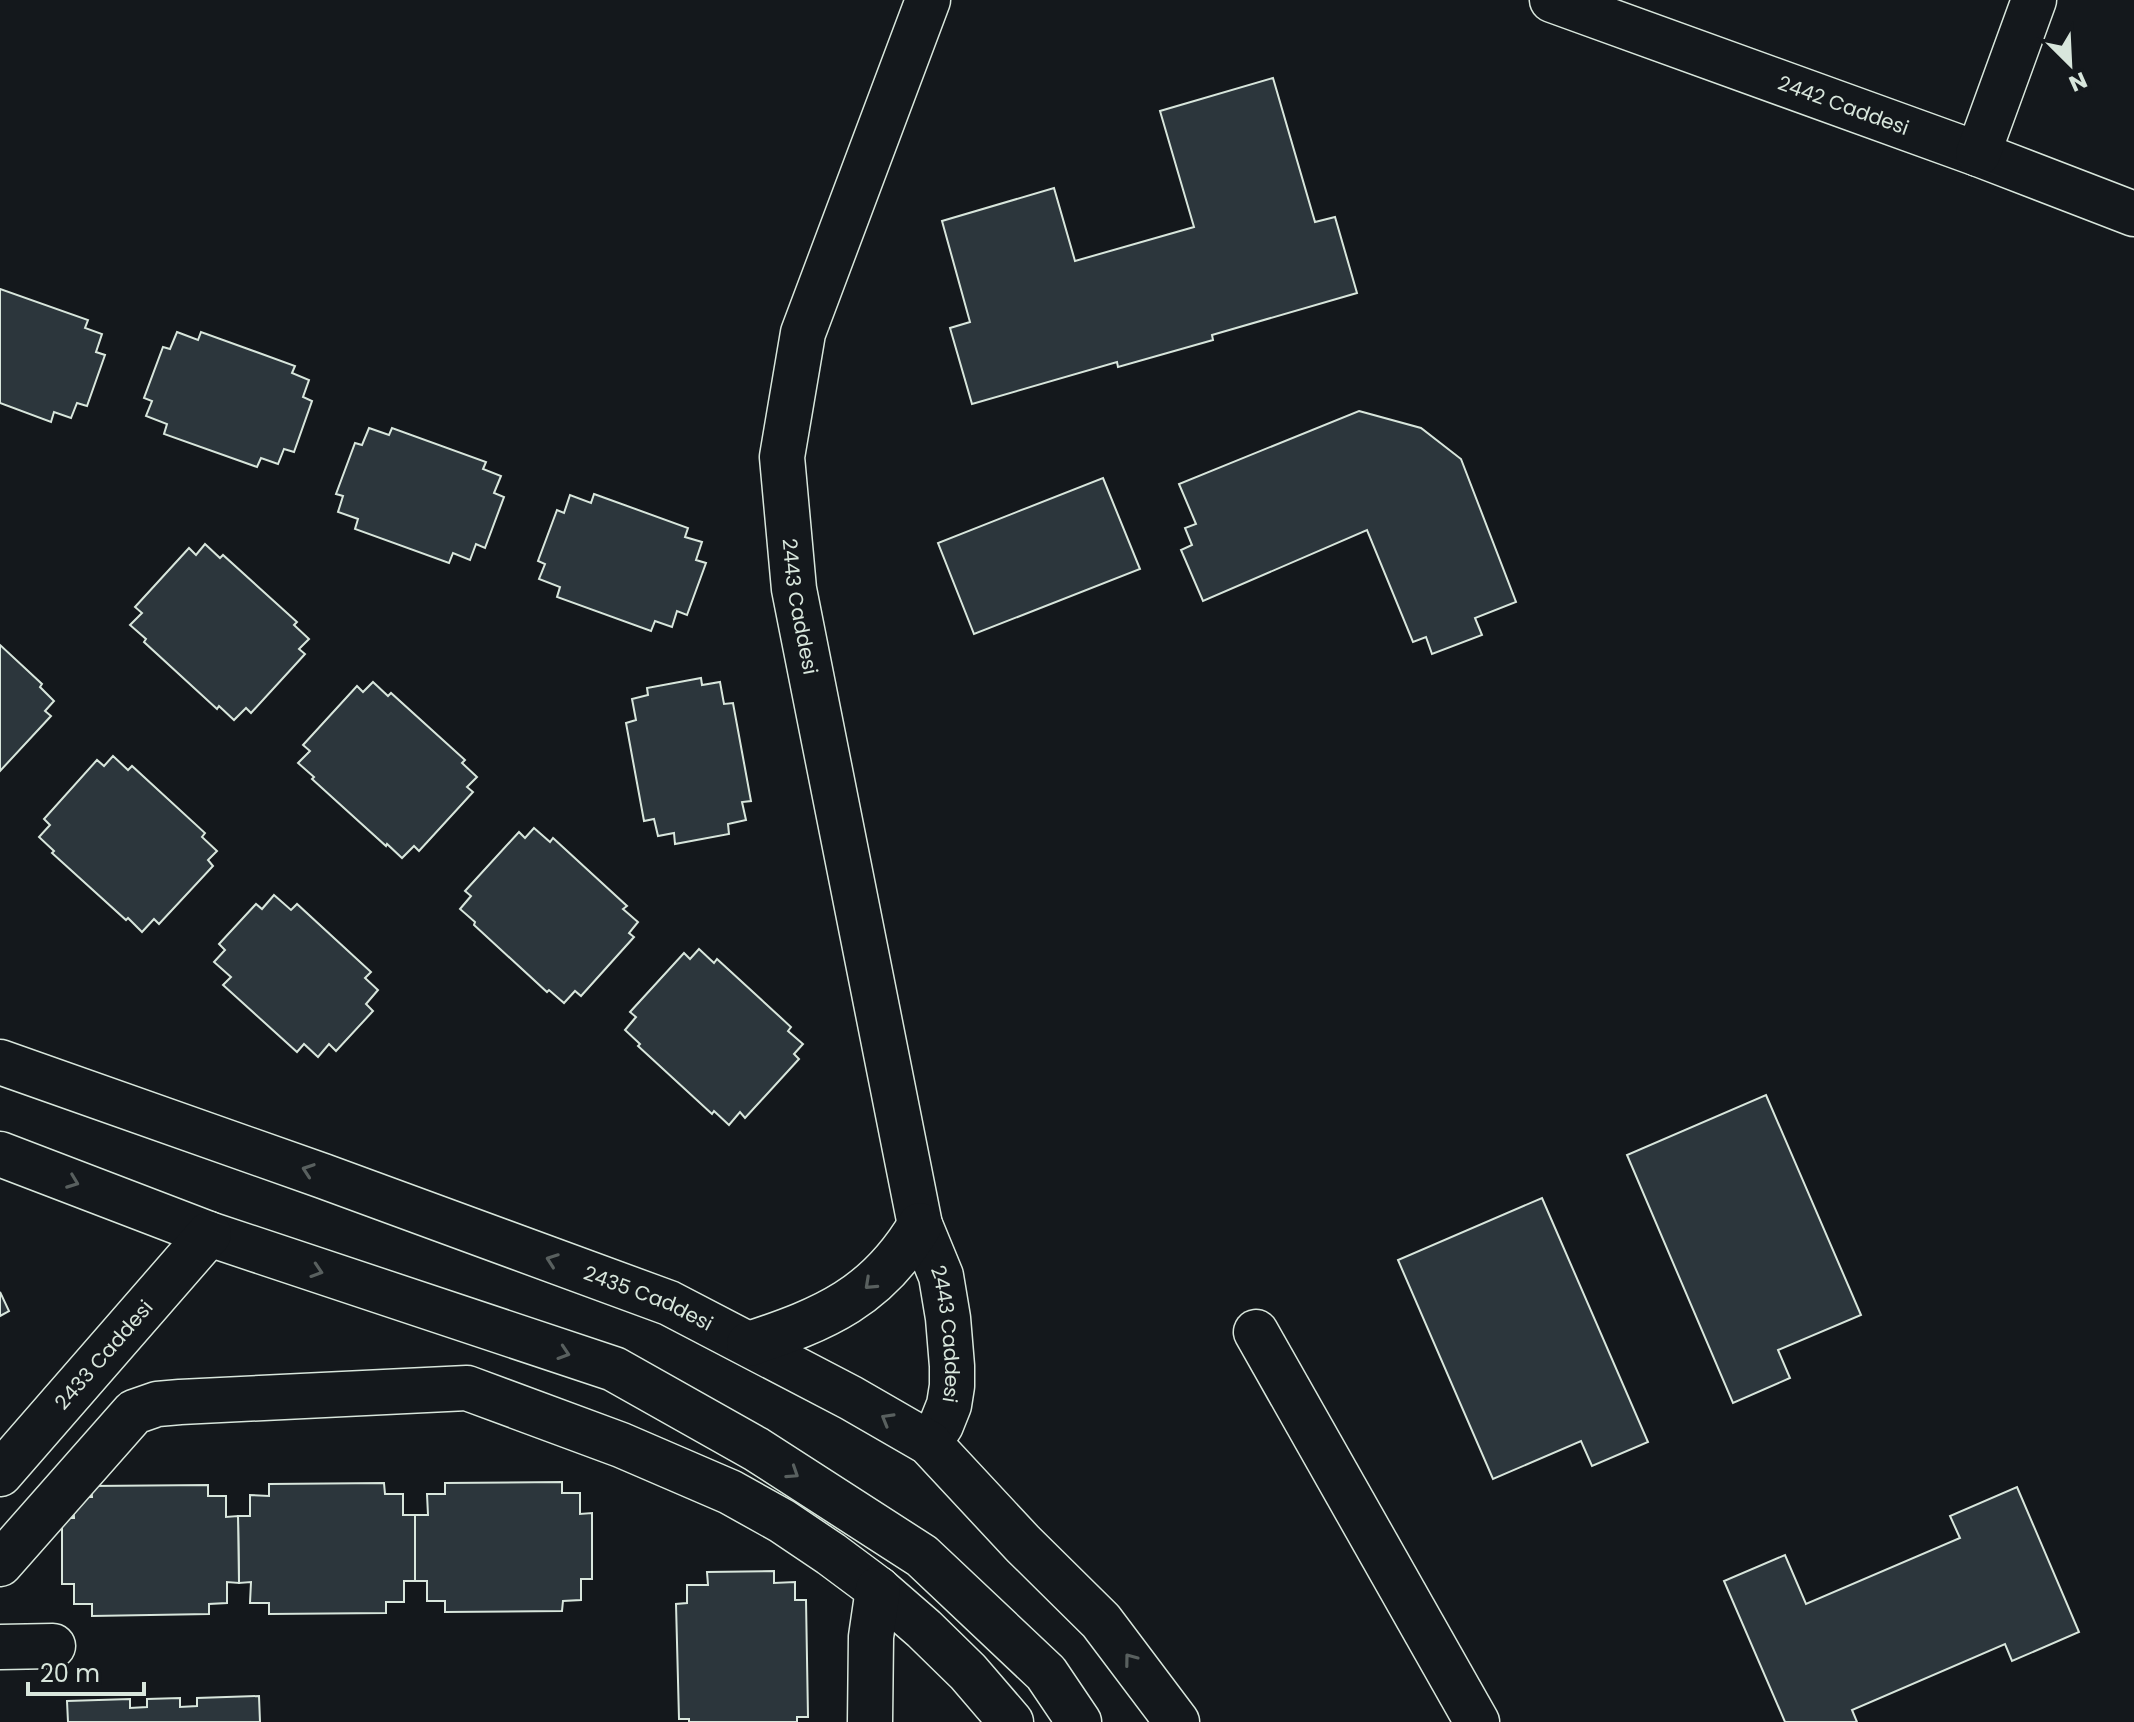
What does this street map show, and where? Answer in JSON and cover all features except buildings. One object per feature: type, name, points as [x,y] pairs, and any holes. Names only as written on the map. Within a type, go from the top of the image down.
[{"type":"street","name":"2443 Caddesi","points":[[928,0],[803,333],[782,457],[794,589],[920,1225],[941,1276],[946,1297],[952,1386],[941,1425],[929,1443]]},
{"type":"street","name":"2442 Caddesi","points":[[1552,0],[1978,154],[2134,214]]},
{"type":"street","points":[[1978,154],[2034,0]]},
{"type":"street","name":"2435 Caddesi","points":[[0,1062],[669,1303],[851,1398],[929,1443],[1023,1544],[1101,1621],[1177,1722]]},
{"type":"street","points":[[0,1154],[209,1234],[614,1369],[756,1449],[922,1556],[1046,1673],[1079,1722]]},
{"type":"street","name":"2443 Caddesi","points":[[749,1344],[795,1329],[837,1310],[863,1291],[906,1248],[920,1225]]},
{"type":"street","name":"2433 Caddesi","points":[[0,1474],[209,1234]]},
{"type":"street","points":[[1256,1332],[1477,1722]]},
{"type":"street","points":[[0,1564],[134,1412],[145,1407],[180,1402],[467,1388],[663,1461],[730,1492],[782,1521],[878,1589],[968,1672],[1011,1722]]},
{"type":"street","points":[[870,1722],[871,1637],[878,1589]]},
{"type":"street","points":[[0,1647],[53,1646]]}]
